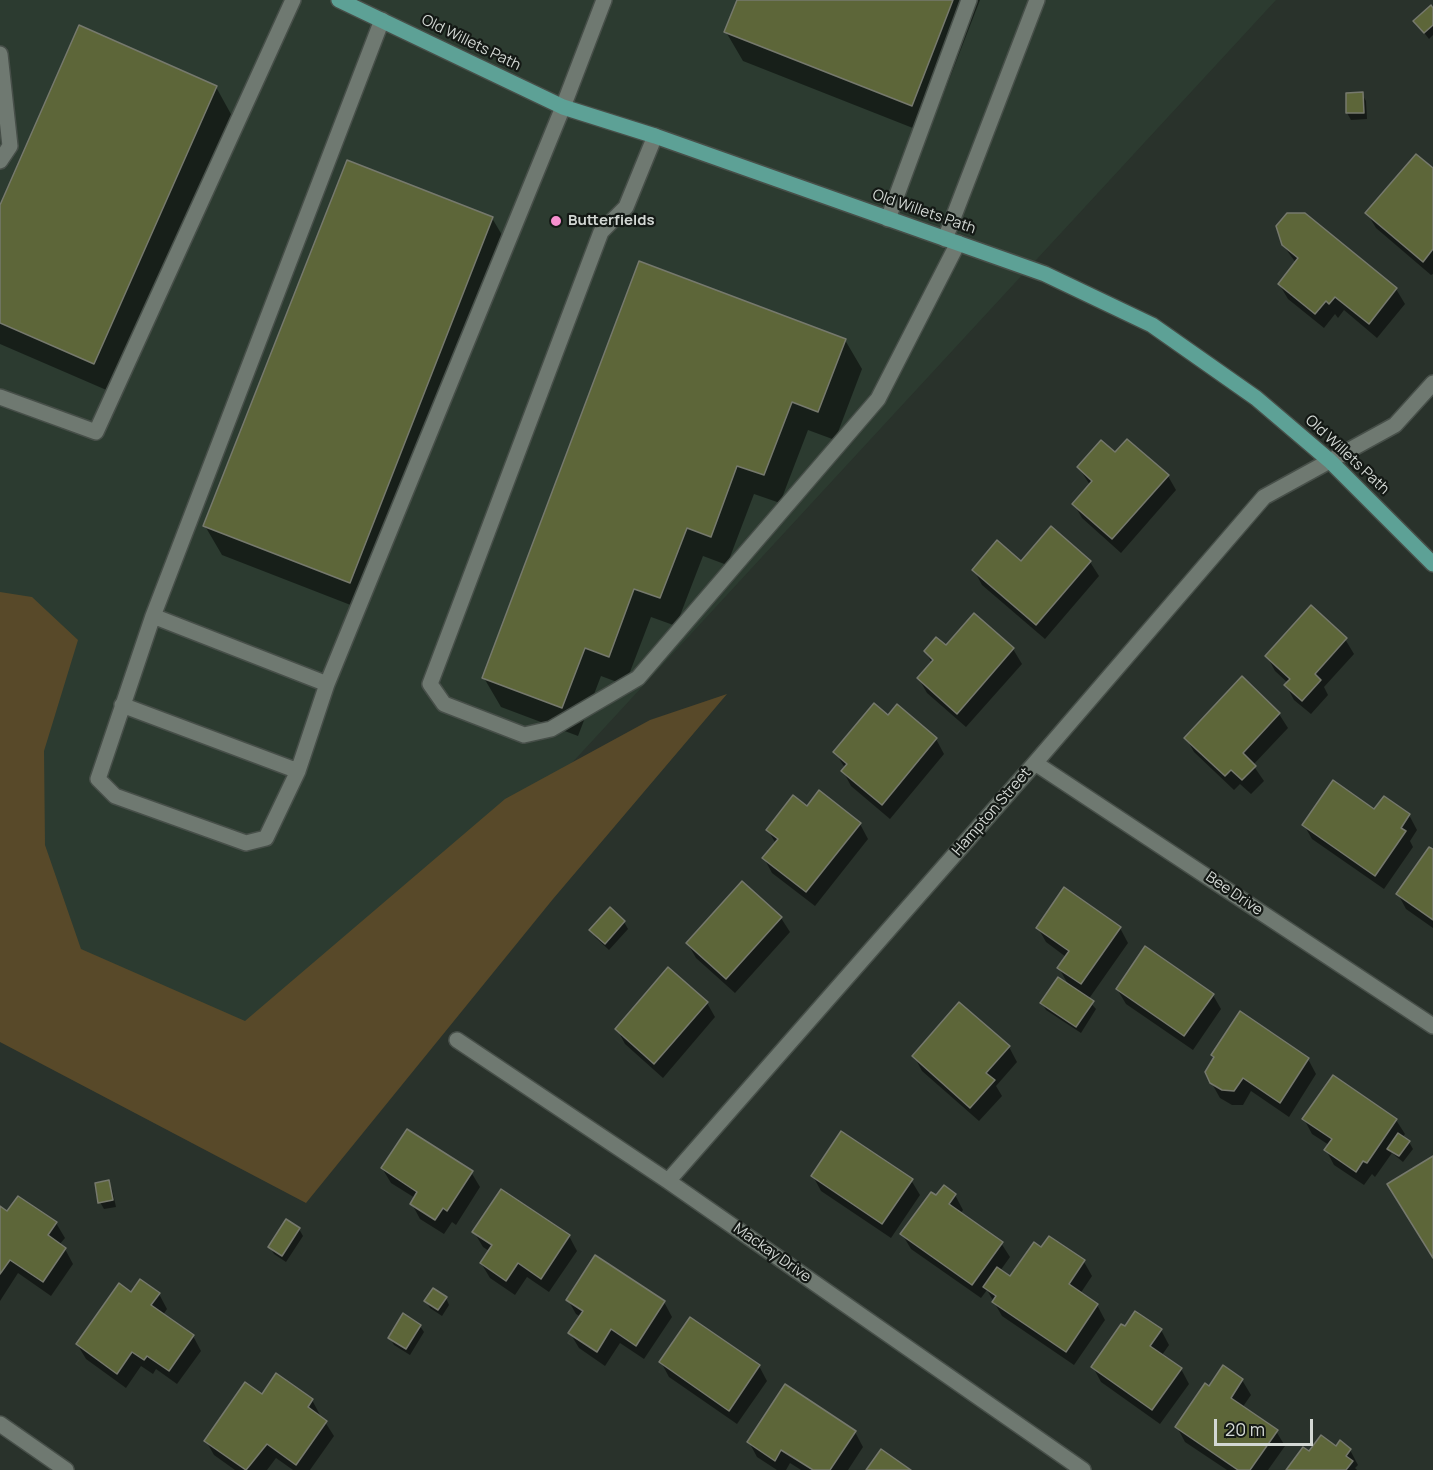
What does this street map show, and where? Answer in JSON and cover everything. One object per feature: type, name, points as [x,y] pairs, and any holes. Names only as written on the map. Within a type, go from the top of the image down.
[{"type":"main road","name":"Old Willets Path","points":[[339,0],[563,107],[655,136],[1045,274],[1152,325],[1256,398],[1330,461],[1433,564]]},
{"type":"street","points":[[0,397],[96,432],[293,0]]},
{"type":"street","points":[[382,20],[153,616],[98,779],[116,796],[246,843],[266,838],[298,771],[327,684],[563,107],[604,0]]},
{"type":"street","points":[[888,219],[969,0]]},
{"type":"street","points":[[655,136],[626,207],[601,232],[430,684],[444,704],[524,735],[551,729],[638,678],[878,399],[952,241],[1037,0]]},
{"type":"street","points":[[0,54],[9,146],[0,161]]},
{"type":"street","name":"Hampton Street","points":[[668,1181],[1035,763],[1264,497],[1395,425],[1433,383]]},
{"type":"street","points":[[153,616],[327,684]]},
{"type":"street","points":[[122,705],[298,771]]},
{"type":"street","name":"Bee Drive","points":[[1035,763],[1433,1026]]},
{"type":"street","name":"Mackay Drive","points":[[457,1040],[668,1181],[1083,1470]]},
{"type":"street","points":[[0,1424],[66,1470]]},
{"type":"shaded area","points":[[0,0],[1276,0],[235,1128],[0,960]]},
{"type":"shaded area","points":[[0,592],[32,597],[78,640],[44,751],[45,845],[81,949],[245,1021],[505,799],[650,720],[727,694],[553,899],[306,1203],[0,1042]]},
{"type":"building","points":[[737,0],[953,0],[912,106],[724,32]]},
{"type":"building","points":[[1431,5],[1433,25],[1424,33],[1413,21]]},
{"type":"building","points":[[79,25],[217,86],[94,364],[0,323],[0,205]]},
{"type":"building","points":[[1363,92],[1364,113],[1346,113],[1346,93]]},
{"type":"building","points":[[1416,154],[1433,168],[1433,249],[1423,262],[1365,213]]},
{"type":"building","points":[[347,160],[493,217],[350,583],[203,526]]},
{"type":"building","points":[[1287,213],[1305,213],[1397,288],[1369,324],[1335,297],[1329,304],[1326,301],[1315,314],[1278,284],[1298,258],[1282,245],[1276,226]]},
{"type":"building","points":[[639,261],[846,339],[818,412],[792,402],[764,475],[737,466],[711,537],[687,528],[660,598],[634,589],[609,657],[585,648],[562,708],[482,678]]},
{"type":"building","points":[[1127,439],[1169,475],[1112,539],[1072,504],[1092,481],[1077,467],[1101,440],[1115,452]]},
{"type":"building","points":[[1051,526],[1091,561],[1036,625],[972,570],[997,540],[1021,561]]},
{"type":"building","points":[[1311,605],[1347,638],[1315,674],[1321,680],[1302,701],[1284,685],[1290,679],[1265,656]]},
{"type":"building","points":[[974,613],[1014,648],[957,714],[917,678],[933,660],[924,651],[936,637],[946,645]]},
{"type":"building","points":[[1242,676],[1280,713],[1243,753],[1256,766],[1242,780],[1231,770],[1225,776],[1184,738]]},
{"type":"building","points":[[874,703],[888,715],[897,704],[937,738],[882,805],[841,771],[847,764],[833,752]]},
{"type":"building","points":[[1333,780],[1374,809],[1384,796],[1410,814],[1401,828],[1406,831],[1375,876],[1302,825]]},
{"type":"building","points":[[819,790],[861,823],[806,892],[762,858],[778,839],[766,830],[793,795],[807,806]]},
{"type":"building","points":[[1429,847],[1433,849],[1433,920],[1396,894]]},
{"type":"building","points":[[742,881],[782,917],[726,979],[686,943]]},
{"type":"building","points":[[1064,887],[1121,927],[1081,984],[1057,968],[1069,951],[1036,928]]},
{"type":"building","points":[[610,907],[625,921],[605,944],[589,930]]},
{"type":"building","points":[[1145,946],[1214,994],[1184,1036],[1116,989]]},
{"type":"building","points":[[668,967],[708,1002],[654,1064],[615,1029]]},
{"type":"building","points":[[1058,977],[1094,1001],[1076,1027],[1040,1003]]},
{"type":"building","points":[[959,1002],[1010,1046],[986,1073],[995,1080],[970,1108],[912,1056]]},
{"type":"building","points":[[1240,1011],[1309,1058],[1280,1103],[1243,1078],[1234,1091],[1222,1090],[1210,1083],[1205,1072],[1214,1057],[1211,1055]]},
{"type":"building","points":[[1333,1075],[1397,1119],[1367,1163],[1363,1161],[1356,1172],[1324,1150],[1332,1139],[1302,1119]]},
{"type":"building","points":[[407,1129],[473,1171],[447,1211],[443,1208],[435,1220],[410,1204],[417,1192],[381,1168]]},
{"type":"building","points":[[841,1131],[913,1179],[882,1224],[811,1176]]},
{"type":"building","points":[[1398,1133],[1410,1141],[1399,1156],[1387,1149]]},
{"type":"building","points":[[1433,1156],[1433,1258],[1387,1184]]},
{"type":"building","points":[[109,1180],[113,1200],[98,1203],[95,1183]]},
{"type":"building","points":[[944,1185],[956,1194],[949,1204],[1003,1242],[972,1285],[900,1234],[931,1192],[936,1195]]},
{"type":"building","points":[[501,1189],[570,1235],[541,1279],[518,1263],[506,1281],[480,1263],[492,1245],[472,1232]]},
{"type":"building","points":[[18,1196],[57,1222],[48,1235],[66,1248],[43,1282],[10,1260],[0,1274],[0,1206],[7,1211]]},
{"type":"building","points":[[286,1219],[300,1228],[282,1256],[268,1247]]},
{"type":"building","points":[[1049,1236],[1085,1260],[1069,1284],[1098,1304],[1066,1352],[992,1302],[996,1296],[983,1287],[997,1267],[1010,1276],[1034,1242],[1041,1247]]},
{"type":"building","points":[[595,1255],[665,1301],[636,1346],[611,1329],[597,1352],[568,1333],[583,1311],[566,1300]]},
{"type":"building","points":[[140,1279],[160,1293],[151,1305],[194,1335],[169,1371],[147,1356],[144,1360],[132,1352],[117,1374],[76,1344],[119,1283],[131,1292]]},
{"type":"building","points":[[433,1288],[447,1297],[438,1310],[424,1301]]},
{"type":"building","points":[[1135,1311],[1162,1329],[1150,1346],[1182,1368],[1152,1410],[1091,1367],[1121,1324],[1125,1326]]},
{"type":"building","points":[[403,1313],[421,1325],[406,1349],[388,1338]]},
{"type":"building","points":[[690,1317],[760,1365],[729,1411],[659,1362]]},
{"type":"building","points":[[1223,1365],[1243,1379],[1231,1398],[1278,1430],[1250,1470],[1238,1470],[1175,1427],[1205,1383],[1209,1386]]},
{"type":"building","points":[[276,1373],[313,1399],[308,1407],[327,1421],[296,1465],[267,1444],[246,1470],[204,1441],[245,1382],[262,1394]]},
{"type":"building","points":[[785,1384],[856,1431],[830,1470],[813,1470],[781,1450],[775,1461],[747,1442]]},
{"type":"building","points":[[1321,1435],[1336,1446],[1340,1440],[1351,1449],[1346,1456],[1353,1461],[1346,1470],[1286,1470],[1303,1447],[1309,1451]]},
{"type":"building","points":[[881,1449],[911,1470],[866,1470]]},
{"type":"place","name":"Butterfields","points":[[556,221]]}]
